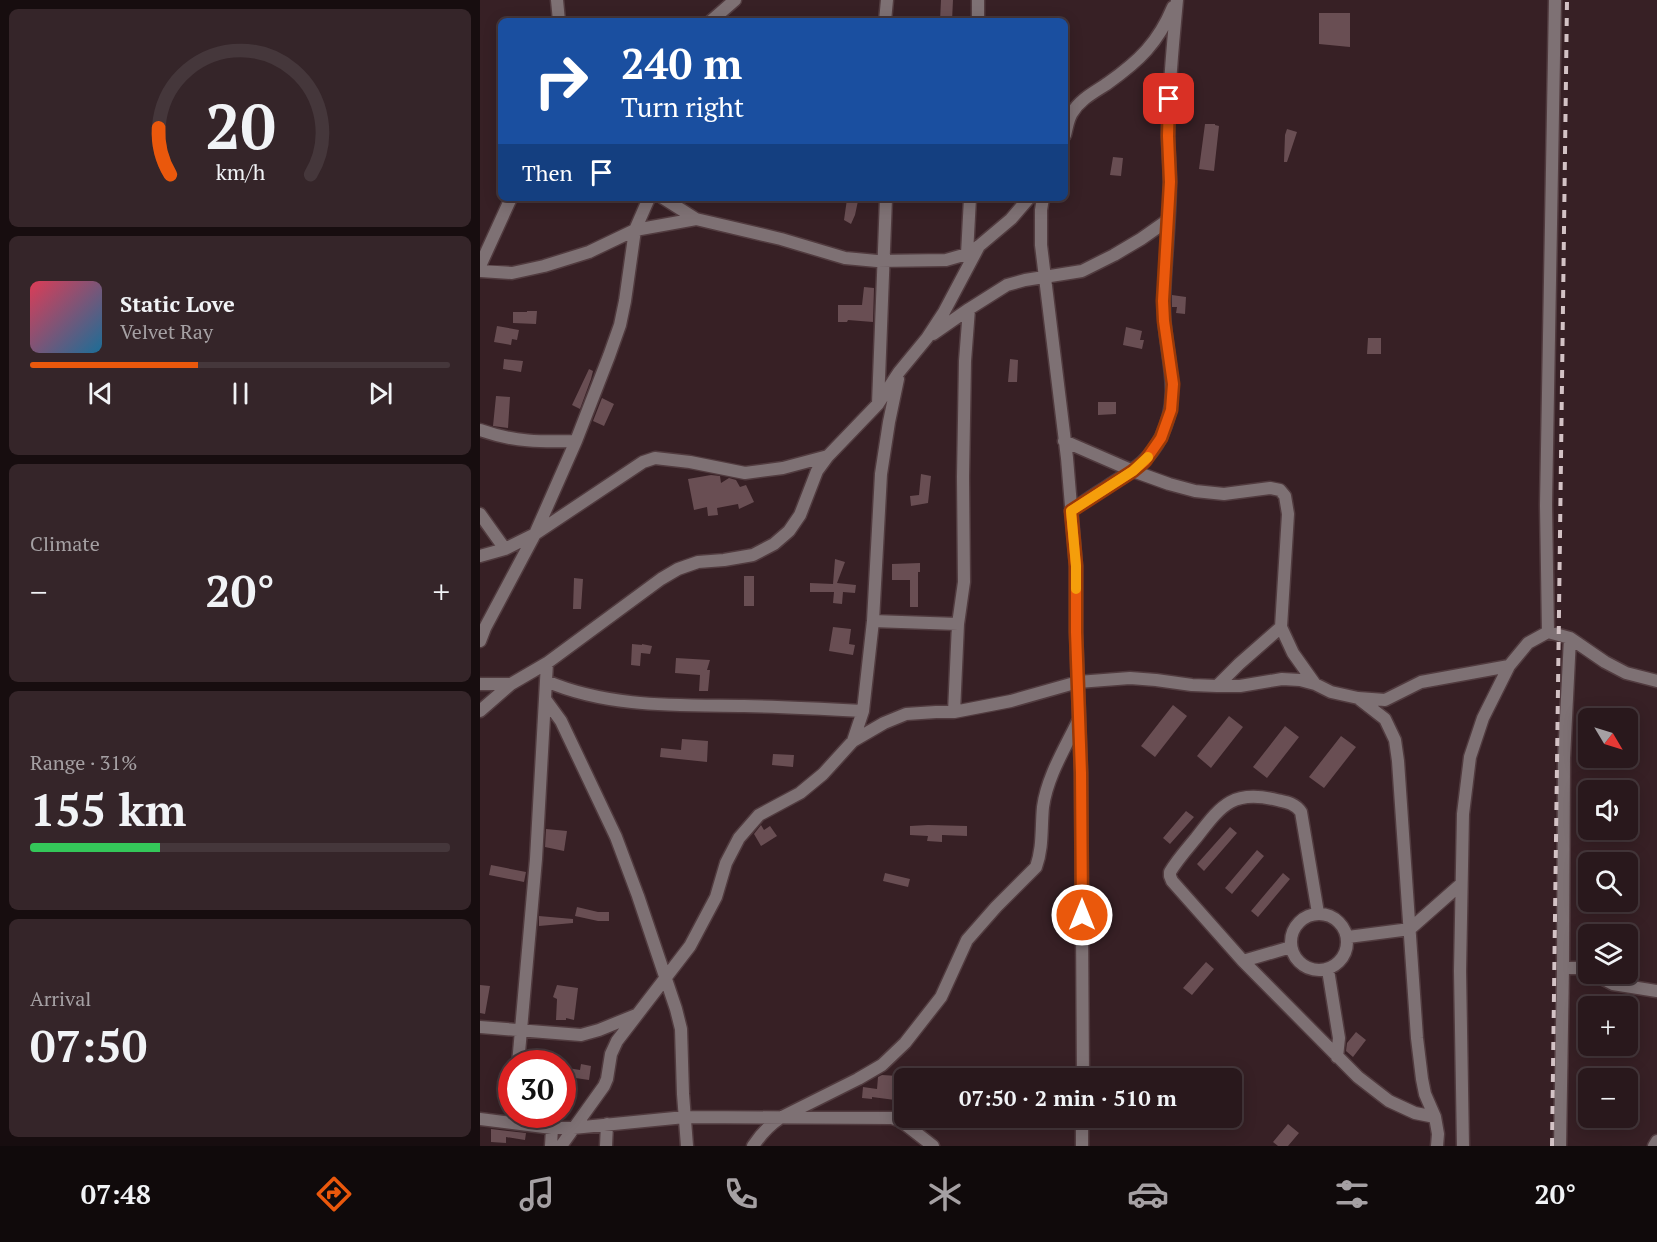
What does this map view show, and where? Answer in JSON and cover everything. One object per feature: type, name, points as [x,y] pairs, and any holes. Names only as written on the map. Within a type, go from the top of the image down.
[{"type":"street","points":[[557,0],[559,18]]},
{"type":"street","points":[[719,18],[735,0]]},
{"type":"street","points":[[885,18],[887,0]]},
{"type":"street","points":[[978,0],[978,18]]},
{"type":"street","points":[[1068,126],[1072,113],[1085,98],[1137,61],[1156,41],[1177,0]]},
{"type":"street","points":[[1071,511],[1145,461],[1161,438],[1171,410],[1173,384],[1163,301],[1170,182],[1168,136],[1170,80],[1177,0]]},
{"type":"street","points":[[1548,632],[1546,505],[1556,0]]},
{"type":"street","points":[[480,266],[510,201]]},
{"type":"street","points":[[480,641],[535,534],[576,441],[620,325],[635,230],[648,201]]},
{"type":"street","points":[[668,201],[696,219],[781,239],[845,258],[883,261],[946,260],[967,254],[1011,219],[1026,201]]},
{"type":"street","points":[[878,404],[886,201]]},
{"type":"street","points":[[967,254],[970,201]]},
{"type":"street","points":[[1042,201],[1041,244],[1076,566],[1082,808],[1083,1068]]},
{"type":"street","points":[[480,272],[512,273],[544,266],[588,252],[635,230],[696,219]]},
{"type":"street","points":[[927,338],[1007,285],[1082,271],[1141,240],[1167,220]]},
{"type":"street","points":[[480,711],[511,684],[547,663],[678,569],[698,562],[753,555],[774,544],[789,531],[800,515],[817,471],[828,456],[878,404],[899,372],[927,338],[944,312],[979,246]]},
{"type":"street","points":[[954,712],[958,624],[964,582],[965,361],[969,309]]},
{"type":"street","points":[[853,741],[863,711],[873,621],[881,474],[888,422],[899,372]]},
{"type":"street","points":[[480,430],[535,442],[576,441]]},
{"type":"street","points":[[1064,441],[1133,471],[1195,491],[1224,494],[1270,488],[1280,490],[1286,496],[1288,514],[1281,627],[1293,653],[1315,684]]},
{"type":"street","points":[[480,556],[504,549],[535,534],[643,462],[655,458],[690,462],[745,473],[783,468],[828,456]]},
{"type":"street","points":[[480,514],[504,549]]},
{"type":"street","points":[[873,621],[958,624]]},
{"type":"street","points":[[1217,686],[1281,627]]},
{"type":"street","points":[[1463,1146],[1460,970],[1463,813],[1470,758],[1483,718],[1509,666],[1528,643],[1548,632],[1570,638],[1605,662],[1626,673],[1657,681]]},
{"type":"street","points":[[1560,1146],[1564,758],[1570,638]]},
{"type":"street","points":[[519,1050],[536,859],[547,663]]},
{"type":"street","points":[[576,1124],[604,1086],[611,1054],[617,1041],[690,946],[716,897],[726,863],[739,838],[759,815],[800,793],[823,774],[853,741],[884,723],[906,714],[954,712],[1011,701],[1078,682],[1130,678],[1240,686],[1282,679],[1300,680],[1331,692],[1358,698],[1385,700],[1420,682],[1509,666]]},
{"type":"street","points":[[546,681],[579,693],[629,702],[863,711]]},
{"type":"street","points":[[480,684],[511,684]]},
{"type":"street","points":[[1358,698],[1384,719],[1395,740],[1422,1079],[1425,1094],[1435,1117],[1438,1134],[1437,1146]]},
{"type":"street","points":[[545,699],[561,721],[616,837],[638,896],[681,1029],[687,1146]]},
{"type":"street","points":[[753,1146],[769,1125],[780,1118],[882,1065],[905,1043],[930,1013],[941,997],[967,940],[1036,867],[1042,842],[1043,806],[1050,783],[1080,718]]},
{"type":"street","points":[[1318,913],[1303,818],[1297,807],[1288,802],[1262,796],[1247,796],[1225,805],[1214,814],[1172,868],[1170,876],[1204,918],[1337,1057],[1373,1090],[1389,1101],[1415,1113],[1435,1117]]},
{"type":"street","points":[[1348,937],[1410,929],[1461,884]]},
{"type":"street","points":[[1318,913],[1331,916],[1340,922],[1348,937],[1344,956],[1328,970],[1310,969],[1294,957],[1291,947],[1291,936],[1295,927],[1303,918],[1318,913]]},
{"type":"street","points":[[1243,961],[1291,947]]},
{"type":"street","points":[[1563,968],[1578,968]]},
{"type":"street","points":[[1328,970],[1339,1038],[1337,1057]]},
{"type":"street","points":[[1613,984],[1657,991]]},
{"type":"street","points":[[480,1027],[581,1035],[637,1015]]},
{"type":"street","points":[[576,1128],[685,1117],[892,1118],[901,1121],[933,1146]]},
{"type":"street","points":[[480,1119],[498,1119]]},
{"type":"street","points":[[606,1146],[607,1124]]},
{"type":"street","points":[[551,1146],[552,1128]]},
{"type":"street","points":[[561,1146],[573,1128]]},
{"type":"street","points":[[1082,1146],[1083,1128]]},
{"type":"street","points":[[1654,1146],[1657,1141]]},
{"type":"building","points":[[941,0],[953,0],[952,18],[940,18]]},
{"type":"building","points":[[1319,13],[1350,13],[1350,47],[1319,44]]},
{"type":"building","points":[[1205,124],[1219,126],[1214,171],[1199,169]]},
{"type":"building","points":[[1287,129],[1297,132],[1287,162],[1284,162],[1285,135]]},
{"type":"building","points":[[1113,157],[1123,158],[1121,176],[1110,175]]},
{"type":"building","points":[[847,201],[858,201],[851,224],[844,220]]},
{"type":"building","points":[[864,287],[874,288],[873,322],[848,320],[838,322],[838,305],[862,305]]},
{"type":"building","points":[[1172,295],[1186,297],[1185,314],[1176,313],[1177,307],[1172,307]]},
{"type":"building","points":[[537,311],[536,324],[513,323],[513,312]]},
{"type":"building","points":[[497,326],[519,330],[517,340],[512,339],[511,345],[494,342]]},
{"type":"building","points":[[1126,327],[1142,331],[1140,340],[1144,340],[1142,349],[1123,345]]},
{"type":"building","points":[[1368,338],[1381,338],[1381,354],[1367,354]]},
{"type":"building","points":[[504,359],[523,361],[521,372],[503,369]]},
{"type":"building","points":[[1010,359],[1018,360],[1017,382],[1008,382]]},
{"type":"building","points":[[589,369],[593,371],[580,409],[572,405]]},
{"type":"building","points":[[496,396],[510,397],[508,428],[493,426]]},
{"type":"building","points":[[602,398],[614,404],[604,426],[593,421]]},
{"type":"building","points":[[1098,402],[1116,402],[1116,414],[1098,415]]},
{"type":"building","points":[[921,474],[931,476],[928,503],[911,506],[910,496],[919,495]]},
{"type":"building","points":[[711,475],[720,476],[721,483],[729,478],[736,480],[740,487],[746,485],[754,502],[739,509],[738,504],[717,508],[718,515],[708,516],[707,507],[694,510],[688,479]]},
{"type":"building","points":[[835,559],[845,562],[837,583],[856,585],[855,593],[843,592],[842,604],[833,603],[834,592],[810,592],[810,583],[833,584]]},
{"type":"building","points":[[920,563],[918,607],[910,607],[910,580],[892,580],[892,564]]},
{"type":"building","points":[[744,576],[754,576],[754,606],[744,606]]},
{"type":"building","points":[[574,578],[583,579],[581,609],[573,609]]},
{"type":"building","points":[[833,627],[851,629],[849,644],[855,645],[853,655],[829,651]]},
{"type":"building","points":[[632,644],[652,646],[650,654],[641,653],[640,666],[631,665]]},
{"type":"building","points":[[676,658],[710,660],[707,670],[710,670],[708,691],[699,691],[700,675],[675,673]]},
{"type":"building","points":[[1173,705],[1187,716],[1155,757],[1141,746]]},
{"type":"building","points":[[1229,716],[1243,727],[1211,768],[1197,756]]},
{"type":"building","points":[[1285,726],[1299,737],[1267,778],[1253,767]]},
{"type":"building","points":[[1341,736],[1356,747],[1324,788],[1309,777]]},
{"type":"building","points":[[682,739],[708,741],[707,762],[660,757],[661,748],[681,750]]},
{"type":"building","points":[[773,754],[794,755],[793,767],[772,765]]},
{"type":"building","points":[[1186,811],[1194,817],[1170,844],[1163,838]]},
{"type":"building","points":[[761,825],[764,830],[770,826],[777,836],[761,846],[754,834]]},
{"type":"building","points":[[910,826],[967,826],[967,836],[942,835],[942,842],[927,841],[928,836],[910,835]]},
{"type":"building","points":[[1230,827],[1237,833],[1204,871],[1197,864]]},
{"type":"building","points":[[546,829],[567,831],[564,851],[545,847]]},
{"type":"building","points":[[1257,850],[1264,856],[1232,894],[1225,888]]},
{"type":"building","points":[[491,865],[526,872],[524,882],[489,875]]},
{"type":"building","points":[[885,873],[910,879],[908,887],[883,881]]},
{"type":"building","points":[[1283,873],[1290,879],[1258,917],[1251,911]]},
{"type":"building","points":[[577,907],[609,912],[609,921],[575,916]]},
{"type":"building","points":[[539,916],[573,919],[573,923],[539,926]]},
{"type":"building","points":[[1206,962],[1214,969],[1192,995],[1183,988]]},
{"type":"building","points":[[480,985],[490,986],[485,1014],[480,1013]]},
{"type":"building","points":[[557,985],[578,988],[574,1020],[566,1018],[566,1020],[556,1020],[557,999],[553,997]]},
{"type":"building","points":[[1356,1032],[1366,1040],[1353,1057],[1346,1051],[1347,1043]]},
{"type":"building","points":[[581,1064],[591,1066],[589,1080],[576,1078],[576,1069],[580,1070]]},
{"type":"building","points":[[894,1076],[894,1100],[862,1098],[863,1087],[877,1089],[878,1077]]},
{"type":"building","points":[[1288,1124],[1299,1133],[1288,1146],[1278,1146],[1273,1142]]},
{"type":"building","points":[[491,1129],[526,1133],[525,1140],[506,1137],[506,1143],[491,1142]]},
{"type":"railway","points":[[1552,1146],[1567,0]]},
{"type":"slow traffic","points":[[1076,589],[1071,511],[1133,471],[1148,457]]},
{"type":"route","points":[[1082,915],[1076,566],[1071,511],[1145,461],[1161,438],[1171,410],[1173,384],[1163,301],[1170,182],[1169,99]]}]
